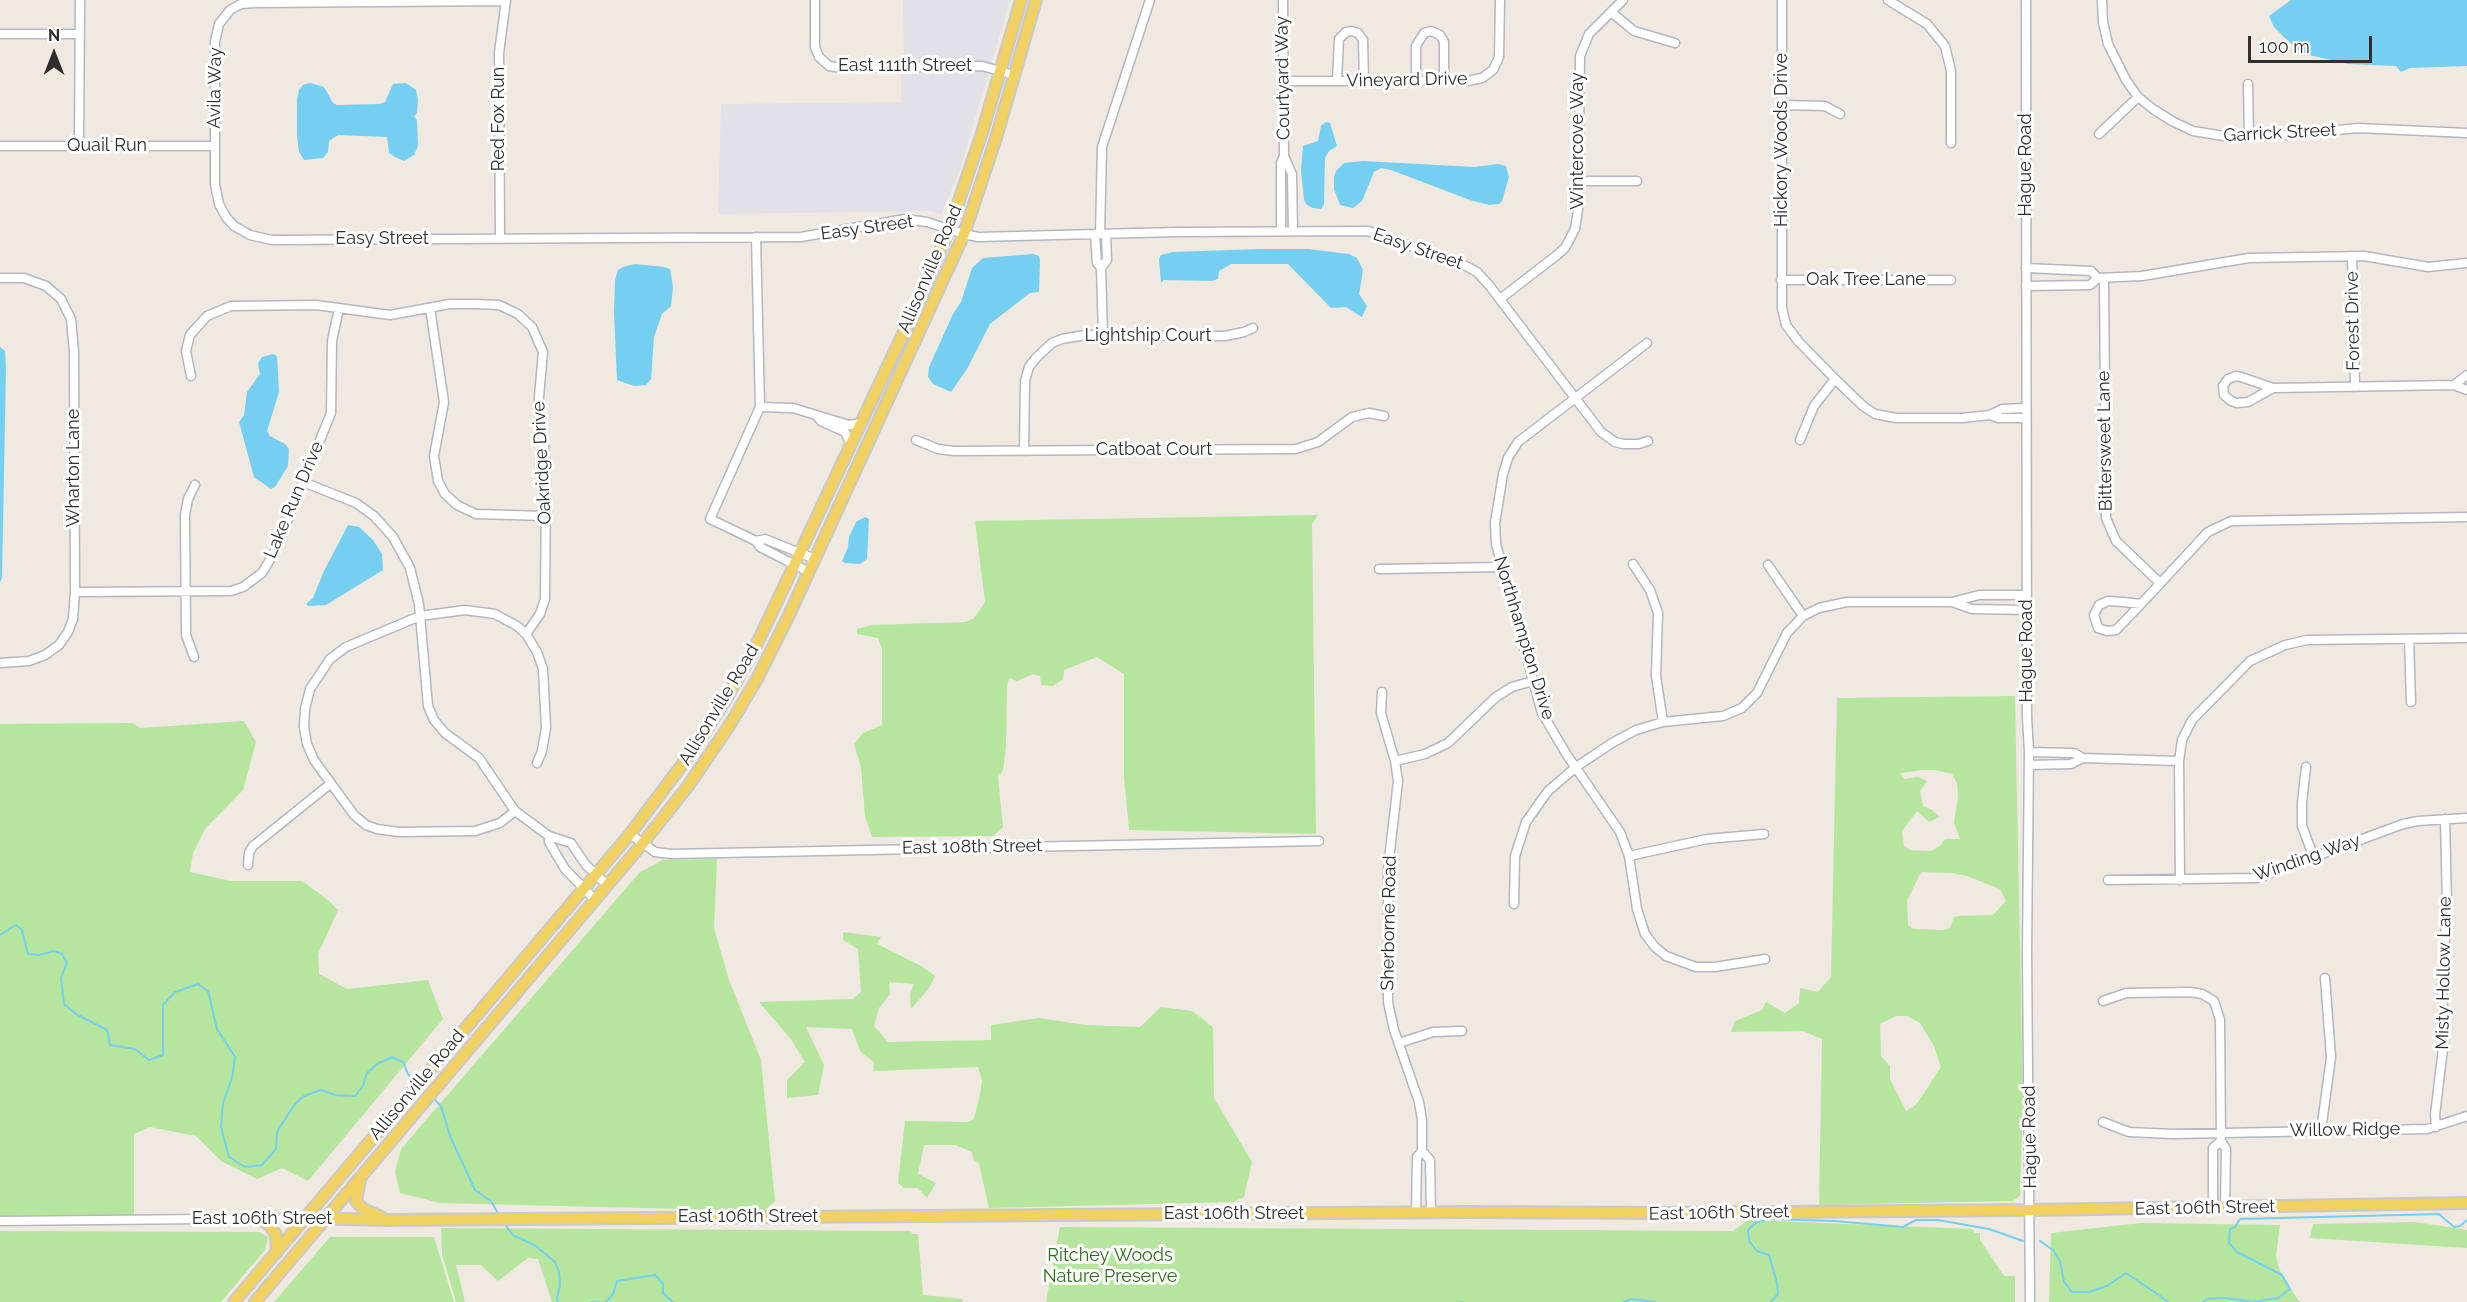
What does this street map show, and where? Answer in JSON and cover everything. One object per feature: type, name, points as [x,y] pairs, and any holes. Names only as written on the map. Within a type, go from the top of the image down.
[{"type":"main road","name":"Allisonville Road","points":[[234,1302],[630,834],[691,753],[723,704],[754,650],[801,552],[949,230],[1021,0]]},
{"type":"main road","name":"Allisonville Road","points":[[255,1302],[643,843],[688,786],[729,726],[757,679],[809,572],[963,234],[1036,0]]},
{"type":"main road","points":[[362,1176],[356,1201],[363,1209],[386,1220]]},
{"type":"main road","name":"East 106th Street","points":[[305,1218],[386,1220],[2031,1210],[2467,1203]]},
{"type":"main road","points":[[260,1218],[275,1233],[277,1252]]},
{"type":"street","points":[[80,0],[80,146]]},
{"type":"street","name":"East 111th Street","points":[[815,0],[815,47],[819,57],[829,66],[842,68],[982,66],[1014,75]]},
{"type":"street","points":[[1102,335],[1101,268],[1097,263],[1101,234],[1102,147],[1150,0]]},
{"type":"street","name":"Courtyard Way","points":[[1283,0],[1284,156],[1292,174],[1293,231]]},
{"type":"street","name":"Vineyard Drive","points":[[1283,81],[1473,81],[1482,78],[1493,70],[1499,57],[1500,0]]},
{"type":"street","name":"Wintercove Way","points":[[1500,299],[1566,248],[1575,229],[1579,181],[1580,56],[1589,34],[1623,0]]},
{"type":"street","name":"Hickory Woods Drive","points":[[1782,0],[1781,280],[1782,314],[1789,330],[1863,406],[1882,416],[1962,418],[1990,415]]},
{"type":"street","points":[[1888,0],[1928,24],[1945,46],[1951,71],[1951,143]]},
{"type":"street","name":"Hague Road","points":[[2026,0],[2029,752],[2027,953],[2030,1302]]},
{"type":"street","name":"Garrick Street","points":[[2102,0],[2105,33],[2112,56],[2138,97],[2172,122],[2193,131],[2219,136],[2249,137],[2358,128],[2467,132]]},
{"type":"street","name":"Avila Way","points":[[234,226],[222,211],[216,194],[214,146],[215,36],[221,19],[235,7],[255,3],[506,1]]},
{"type":"street","name":"Red Fox Run","points":[[500,238],[499,53],[506,1]]},
{"type":"street","points":[[1611,12],[1634,31],[1675,43]]},
{"type":"street","points":[[1337,81],[1339,39],[1346,32],[1352,31],[1358,33],[1363,40],[1364,81]]},
{"type":"street","points":[[1416,81],[1416,46],[1424,33],[1431,31],[1440,35],[1444,42],[1444,81]]},
{"type":"street","points":[[0,34],[80,34]]},
{"type":"street","points":[[2248,84],[2249,137]]},
{"type":"street","points":[[2099,134],[2138,97]]},
{"type":"street","points":[[1782,105],[1825,106],[1840,114]]},
{"type":"street","name":"Quail Run","points":[[0,146],[214,146]]},
{"type":"street","name":"Courtyard Way","points":[[1281,231],[1281,163],[1284,156]]},
{"type":"street","points":[[1579,181],[1637,181]]},
{"type":"street","name":"Easy Street","points":[[234,226],[264,239],[813,236],[905,219],[927,222],[978,237],[1356,230],[1381,235],[1469,267],[1482,276],[1595,426],[1615,442],[1632,445],[1648,441]]},
{"type":"street","points":[[756,237],[760,407],[710,519],[756,541],[760,547],[809,572]]},
{"type":"street","name":"Forest Drive","points":[[2352,256],[2355,387]]},
{"type":"street","points":[[2026,286],[2090,285],[2101,278],[2142,276],[2241,258],[2374,257],[2428,267],[2467,263]]},
{"type":"street","points":[[2026,268],[2091,271],[2101,278]]},
{"type":"street","name":"Wharton Lane","points":[[0,278],[24,278],[46,286],[65,304],[73,327],[75,592],[74,613],[68,632],[50,652],[29,661],[0,663]]},
{"type":"street","name":"Bittersweet Lane","points":[[2101,278],[2106,518],[2116,541],[2160,583]]},
{"type":"street","name":"Oak Tree Lane","points":[[1781,280],[1951,280]]},
{"type":"street","name":"Oakridge Drive","points":[[191,376],[186,351],[193,330],[207,316],[231,306],[316,305],[390,315],[450,304],[499,305],[518,314],[536,334],[543,352],[538,408],[546,463],[545,599],[540,614],[526,634]]},
{"type":"street","name":"Lake Run Drive","points":[[75,592],[231,591],[256,579],[275,551],[331,413],[332,341],[339,308]]},
{"type":"street","points":[[430,308],[444,402],[434,456],[438,481],[445,494],[457,505],[476,514],[546,516]]},
{"type":"street","name":"Lightship Court","points":[[1024,451],[1024,388],[1029,367],[1044,349],[1062,339],[1102,335],[1225,336],[1253,328]]},
{"type":"street","name":"Northhampton Drive","points":[[1647,343],[1524,435],[1513,448],[1503,474],[1495,530],[1502,567],[1533,681],[1550,727],[1617,826],[1629,856],[1639,918],[1645,934],[1660,952],[1681,963],[1706,967],[1765,959]]},
{"type":"street","points":[[2454,385],[2467,375]]},
{"type":"street","name":"Forest Drive","points":[[2273,388],[2248,402],[2237,403],[2227,399],[2223,386],[2228,379],[2236,376],[2273,388],[2454,385],[2467,390]]},
{"type":"street","points":[[1800,440],[1814,406],[1835,379]]},
{"type":"street","points":[[760,407],[793,408],[849,425],[862,423]]},
{"type":"street","points":[[1990,415],[2002,409],[2026,408]]},
{"type":"street","name":"Catboat Court","points":[[916,440],[945,450],[1296,449],[1318,442],[1352,417],[1369,413],[1384,416]]},
{"type":"street","points":[[816,415],[821,421],[845,432],[851,446]]},
{"type":"street","points":[[1990,415],[1998,418],[2026,418]]},
{"type":"street","points":[[303,482],[356,504],[386,528],[410,568],[420,616],[428,706],[431,714],[445,733],[479,758],[515,811],[549,836],[571,843],[586,865],[607,885]]},
{"type":"street","points":[[194,657],[186,634],[185,592],[186,507],[195,485]]},
{"type":"street","points":[[2141,604],[2103,603],[2095,611],[2096,624],[2102,630],[2116,630],[2141,604],[2208,532],[2231,521],[2467,517]]},
{"type":"street","points":[[756,541],[765,539],[815,559]]},
{"type":"street","points":[[1633,564],[1650,590],[1658,613],[1656,676],[1663,722]]},
{"type":"street","points":[[1768,565],[1803,616]]},
{"type":"street","points":[[1379,568],[1502,567]]},
{"type":"street","points":[[1514,904],[1515,856],[1526,822],[1548,791],[1576,767],[1622,737],[1663,722],[1722,716],[1748,704],[1757,693],[1782,640],[1803,616],[1827,606],[1847,602],[1952,602],[1978,594],[2027,595]]},
{"type":"street","points":[[1952,602],[1971,609],[2027,610]]},
{"type":"street","points":[[515,811],[500,823],[482,830],[387,831],[366,825],[354,815],[330,784],[314,760],[307,744],[304,727],[305,709],[310,689],[330,659],[346,647],[420,616],[482,610],[505,619],[526,634],[537,652],[545,680],[545,740],[537,763]]},
{"type":"street","points":[[2180,880],[2179,761],[2182,740],[2193,720],[2238,673],[2262,655],[2285,645],[2307,640],[2467,638]]},
{"type":"street","points":[[2409,639],[2410,702]]},
{"type":"street","points":[[1395,761],[1425,754],[1448,743],[1504,692],[1533,681]]},
{"type":"street","name":"Sherborne Road","points":[[1382,692],[1381,713],[1395,761],[1398,794],[1388,869],[1388,1002],[1391,1019],[1419,1102],[1422,1120],[1422,1151],[1417,1157],[1416,1213]]},
{"type":"street","points":[[2029,752],[2074,753],[2083,758],[2179,761]]},
{"type":"street","points":[[2029,765],[2071,764],[2083,758]]},
{"type":"street","points":[[2306,767],[2302,826],[2314,858]]},
{"type":"street","points":[[248,865],[249,853],[253,846],[330,784]]},
{"type":"street","name":"Misty Hollow Lane","points":[[2436,1127],[2435,1115],[2444,1040],[2442,977],[2446,919],[2445,819]]},
{"type":"street","name":"Winding Way","points":[[2108,880],[2257,878],[2403,824],[2467,819]]},
{"type":"street","name":"East 108th Street","points":[[630,834],[655,852],[671,854],[1319,841]]},
{"type":"street","points":[[1629,856],[1707,838],[1764,834]]},
{"type":"street","points":[[549,836],[549,842],[565,869],[595,900]]},
{"type":"street","points":[[2322,1131],[2331,1057],[2325,978]]},
{"type":"street","points":[[2103,1001],[2126,993],[2190,992],[2202,994],[2214,1001],[2220,1020],[2221,1137],[2226,1149],[2225,1208]]},
{"type":"street","points":[[1399,1043],[1433,1032],[1462,1031]]},
{"type":"street","name":"Willow Ridge","points":[[2103,1122],[2129,1132],[2221,1137],[2436,1127],[2467,1116]]},
{"type":"street","points":[[2213,1208],[2213,1148],[2221,1137]]},
{"type":"street","name":"Sherborne Road","points":[[1422,1151],[1430,1160],[1431,1213]]},
{"type":"street","name":"East 106th Street","points":[[0,1221],[305,1218]]},
{"type":"shaded area","points":[[903,0],[1010,0],[959,172],[941,215],[931,211],[718,214],[721,104],[901,102],[901,70],[904,66]]},
{"type":"green space","points":[[1318,515],[1312,524],[1316,834],[1129,830],[1124,777],[1124,674],[1097,657],[1064,670],[1063,679],[1053,686],[1041,685],[1040,676],[1033,674],[1017,681],[1009,678],[1006,747],[1003,770],[998,777],[1003,827],[993,836],[872,837],[865,816],[861,767],[854,744],[863,733],[882,725],[882,649],[878,638],[857,634],[857,629],[872,625],[966,622],[974,618],[985,602],[975,521]]},
{"type":"green space","points":[[2015,696],[2023,1096],[2020,1196],[2012,1201],[1819,1205],[1822,1039],[1803,1031],[1731,1032],[1735,1021],[1762,1010],[1766,1002],[1785,1013],[1799,1003],[1800,988],[1818,992],[1831,977],[1837,698]],"holes":[[[1922,770],[1952,774],[1957,783],[1958,798],[1954,822],[1960,839],[1945,839],[1940,846],[1931,851],[1910,850],[1904,846],[1902,831],[1917,811],[1929,822],[1940,817],[1923,806],[1920,791],[1927,781],[1918,777],[1904,779],[1900,773]],[[1921,872],[1967,876],[2000,889],[2006,901],[1993,915],[1954,917],[1950,928],[1944,930],[1913,929],[1908,925],[1907,901]],[[1896,1016],[1907,1016],[1920,1023],[1934,1046],[1941,1067],[1916,1105],[1906,1111],[1890,1079],[1890,1066],[1881,1056],[1880,1024]]]},
{"type":"green space","points":[[244,721],[256,742],[243,790],[205,829],[193,853],[190,872],[231,881],[302,881],[338,910],[318,954],[319,974],[347,989],[428,980],[443,1019],[308,1181],[282,1168],[257,1179],[221,1161],[196,1136],[150,1127],[134,1134],[134,1216],[0,1217],[0,724],[133,723],[140,728]]},
{"type":"green space","points":[[717,859],[714,928],[729,980],[761,1060],[775,1201],[764,1211],[440,1203],[400,1193],[395,1172],[401,1149],[640,872],[663,860]]},
{"type":"green space","points":[[843,932],[881,937],[877,944],[921,966],[935,976],[929,988],[911,1009],[910,994],[914,984],[889,982],[890,994],[879,1008],[874,1026],[888,1042],[991,1040],[991,1025],[1039,1018],[1085,1025],[1140,1027],[1161,1007],[1192,1011],[1213,1027],[1214,1098],[1252,1162],[1244,1197],[1234,1202],[989,1208],[979,1164],[973,1159],[972,1152],[955,1145],[924,1145],[918,1174],[936,1183],[927,1198],[918,1188],[904,1188],[898,1183],[905,1121],[968,1122],[974,1119],[982,1080],[978,1067],[873,1071],[874,1062],[860,1051],[852,1029],[806,1027],[824,1065],[818,1095],[787,1098],[787,1080],[805,1062],[790,1038],[759,1002],[853,999],[861,992],[858,949],[843,940]]},
{"type":"green space","name":"Ritchey Woods Nature Preserve","points":[[1748,1220],[1972,1229],[1975,1233],[1980,1233],[1980,1240],[2004,1276],[2015,1276],[2015,1302],[1046,1302],[1060,1227],[1733,1231]]},
{"type":"green space","points":[[2415,1222],[2467,1230],[2467,1248],[2310,1238],[2313,1224]]},
{"type":"green space","points":[[2141,1223],[2280,1225],[2276,1255],[2279,1269],[2301,1302],[2049,1302],[2051,1233]]},
{"type":"green space","points":[[441,1228],[911,1231],[912,1234],[918,1234],[923,1295],[962,1299],[963,1302],[552,1302],[538,1259],[528,1258],[498,1281],[481,1265],[456,1265],[465,1302],[456,1302],[442,1254]]},
{"type":"green space","points":[[0,1231],[259,1232],[268,1237],[265,1250],[221,1302],[0,1302]]},
{"type":"green space","points":[[330,1237],[434,1237],[454,1302],[274,1302]]},
{"type":"water","points":[[2291,0],[2467,0],[2467,66],[2410,68],[2401,72],[2396,66],[2348,64],[2309,55],[2297,49],[2284,37],[2274,27],[2269,16]]},
{"type":"water","points":[[310,83],[324,87],[333,103],[337,105],[379,104],[385,102],[393,84],[406,83],[416,90],[418,100],[417,113],[414,116],[417,120],[418,146],[414,155],[404,161],[389,153],[387,137],[338,135],[329,141],[328,152],[323,158],[304,160],[299,152],[297,135],[297,100],[299,90],[303,85]]},
{"type":"water","points":[[1326,122],[1330,123],[1337,146],[1329,151],[1325,158],[1324,204],[1321,209],[1307,205],[1304,200],[1301,170],[1303,146],[1318,141],[1321,126]]},
{"type":"water","points":[[1363,161],[1475,167],[1498,164],[1506,166],[1509,177],[1502,201],[1499,204],[1489,205],[1381,168],[1374,172],[1362,201],[1353,208],[1340,205],[1334,189],[1336,171],[1344,163]]},
{"type":"water","points":[[1308,249],[1349,254],[1357,258],[1363,270],[1359,294],[1367,306],[1362,317],[1346,307],[1331,308],[1288,264],[1231,264],[1219,271],[1218,279],[1212,281],[1164,280],[1161,283],[1159,259],[1161,255],[1173,252]]},
{"type":"water","points":[[1033,254],[1039,256],[1040,261],[1039,292],[1030,293],[990,324],[967,369],[951,392],[933,384],[928,377],[929,367],[953,314],[961,302],[972,268],[983,258]]},
{"type":"water","points":[[635,264],[670,269],[673,287],[671,306],[662,314],[654,337],[651,379],[646,385],[634,386],[617,380],[614,312],[615,280],[618,270]]},
{"type":"water","points":[[0,347],[5,351],[6,368],[2,578],[0,582]]},
{"type":"water","points":[[273,354],[277,356],[279,392],[267,431],[270,436],[285,444],[289,449],[288,466],[275,487],[271,489],[254,477],[239,422],[244,415],[247,392],[260,374],[258,363],[262,357]]},
{"type":"water","points":[[865,517],[869,519],[867,559],[860,564],[845,563],[842,561],[848,547],[849,537],[856,522]]},
{"type":"water","points":[[348,525],[359,527],[373,540],[382,554],[383,570],[326,605],[308,606],[306,604],[313,598]]},
{"type":"waterway","points":[[0,935],[16,925],[22,930],[28,954],[39,955],[54,951],[62,954],[67,963],[61,978],[64,1004],[76,1014],[107,1030],[110,1045],[135,1049],[149,1060],[163,1055],[163,1005],[175,992],[198,984],[208,991],[217,1029],[235,1057],[232,1078],[223,1103],[221,1127],[229,1157],[245,1167],[262,1165],[276,1149],[277,1132],[294,1105],[304,1096],[321,1090],[335,1095],[355,1096],[363,1086],[367,1073],[377,1064],[392,1057],[403,1062],[408,1074],[415,1082]]},
{"type":"waterway","points":[[433,1098],[441,1106],[450,1136],[475,1190],[491,1201],[499,1215]]},
{"type":"waterway","points":[[2203,1302],[2207,1299],[2226,1298],[2253,1302],[2278,1298],[2290,1289],[2282,1275],[2237,1252],[2229,1243],[2230,1229],[2235,1227],[2240,1219],[2439,1214],[2454,1227],[2460,1226],[2467,1220]]},
{"type":"waterway","points":[[1771,1302],[1778,1294],[1769,1255],[1757,1251],[1749,1241],[1748,1230],[1757,1222],[1769,1219],[1834,1221],[1903,1227],[1916,1220],[1938,1220],[1989,1229],[2023,1241]]},
{"type":"waterway","points":[[503,1222],[513,1235],[536,1246],[555,1262],[559,1272],[558,1302]]},
{"type":"waterway","points":[[2040,1241],[2053,1250],[2060,1261],[2064,1282],[2072,1292],[2089,1292],[2107,1286],[2126,1273],[2169,1302]]},
{"type":"waterway","points":[[606,1302],[613,1294],[617,1281],[655,1275],[663,1284],[663,1293],[673,1302]]},
{"type":"waterway","points":[[1623,1302],[1631,1299],[1655,1302]]},
{"type":"waterway","points":[[591,1302],[599,1302]]}]
